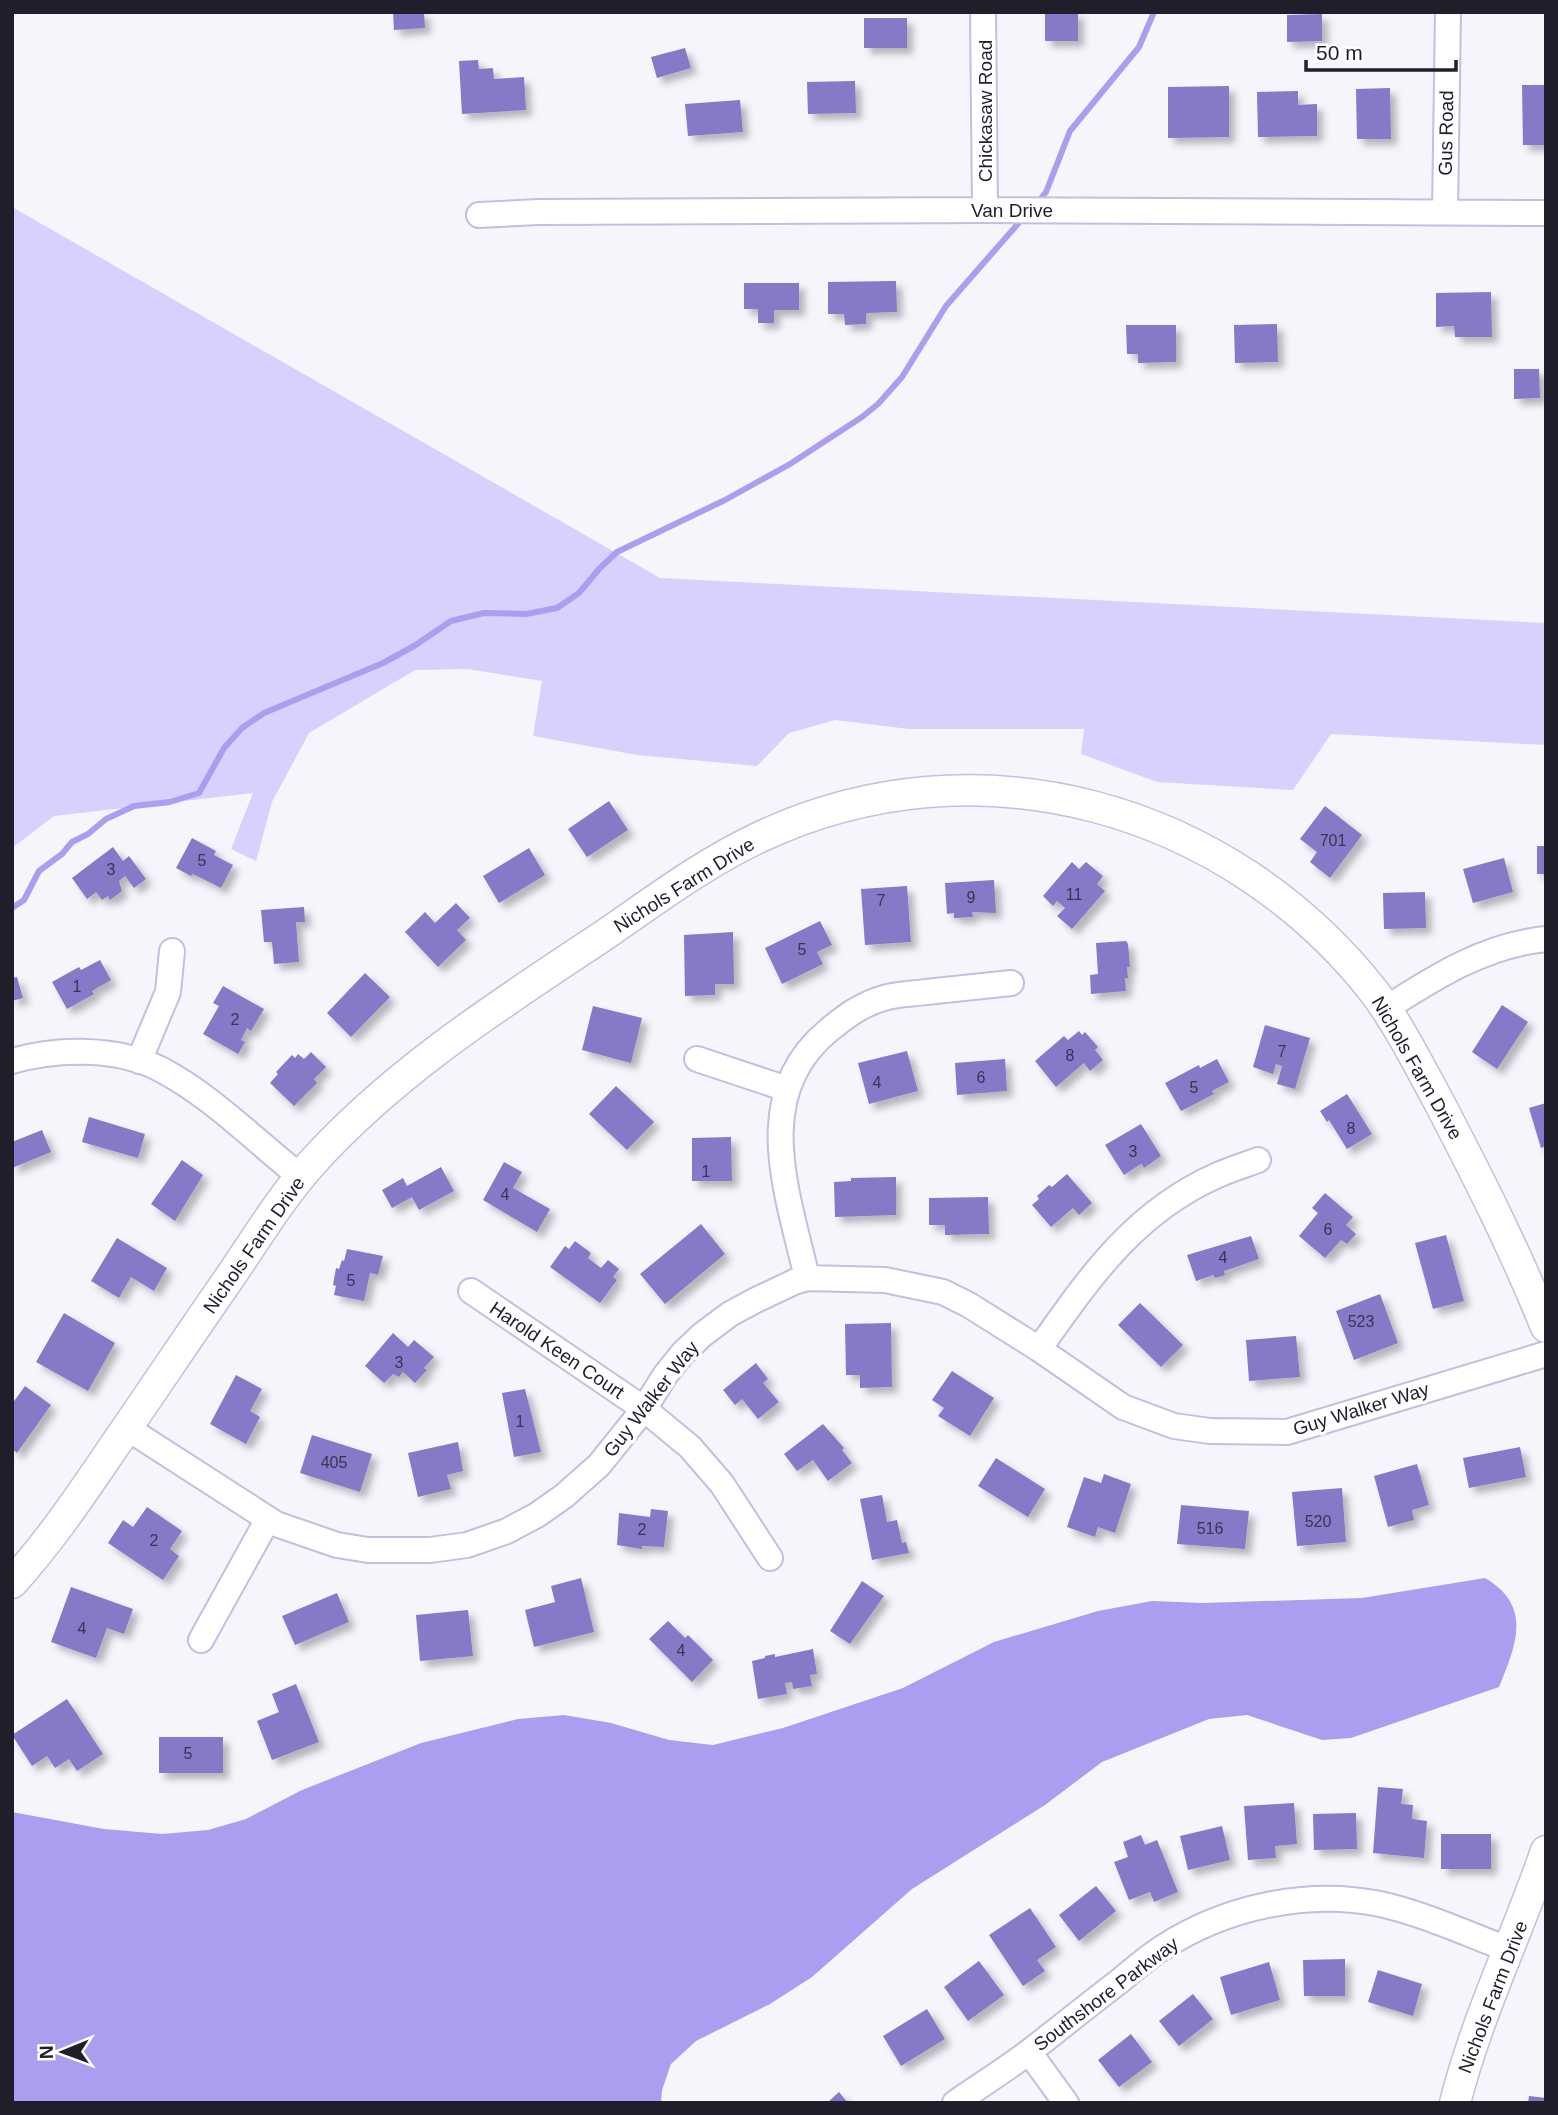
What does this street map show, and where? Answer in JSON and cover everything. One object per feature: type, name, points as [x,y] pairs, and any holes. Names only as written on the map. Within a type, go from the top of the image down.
[{"type":"street","name":"Chickasaw Road","points":[[983,12],[985,210]]},
{"type":"street","name":"Gus Road","points":[[1445,212],[1448,12]]},
{"type":"street","name":"Van Drive","points":[[479,215],[552,212],[985,210],[1546,213]]},
{"type":"street","name":"Nichols Farm Drive","points":[[12,1583],[76,1503],[281,1201],[344,1131],[378,1098],[450,1041],[718,859],[760,837],[797,822],[868,800],[943,790],[1012,791],[1049,795],[1133,819],[1207,851],[1283,900],[1314,927],[1348,963],[1385,1009],[1423,1073],[1502,1225],[1546,1326]]},
{"type":"street","points":[[1385,1009],[1425,983],[1492,950],[1546,939]]},
{"type":"street","points":[[139,1061],[168,992],[172,951]]},
{"type":"street","points":[[807,1279],[779,1140],[780,1120],[787,1089],[796,1068],[823,1035],[852,1012],[886,997],[1011,984]]},
{"type":"street","points":[[12,1061],[29,1056],[92,1052],[139,1061],[157,1068],[182,1082],[301,1177]]},
{"type":"street","points":[[697,1059],[787,1089]]},
{"type":"street","points":[[1039,1349],[1097,1269],[1140,1225],[1217,1175],[1258,1160]]},
{"type":"street","name":"Guy Walker Way","points":[[127,1428],[268,1519],[308,1536],[368,1550],[430,1550],[467,1545],[507,1531],[537,1516],[599,1465],[644,1409],[675,1363],[702,1335],[730,1314],[756,1300],[794,1282],[807,1279],[885,1280],[943,1292],[1039,1349],[1096,1389],[1144,1416],[1174,1426],[1248,1433],[1287,1432],[1546,1353]]},
{"type":"street","name":"Harold Keen Court","points":[[471,1292],[644,1409],[690,1447],[722,1484],[770,1558]]},
{"type":"street","points":[[201,1640],[268,1519]]},
{"type":"street","name":"Nichols Farm Drive","points":[[1455,2103],[1463,2072],[1546,1851]]},
{"type":"street","name":"Southshore Parkway","points":[[955,2103],[1029,2052],[1161,1948],[1192,1930],[1264,1906],[1303,1900],[1342,1899],[1378,1904],[1413,1912],[1510,1950]]},
{"type":"street","points":[[1029,2052],[1066,2103]]},
{"type":"shaded area","points":[[12,207],[660,578],[1546,623],[1546,745],[1331,734],[1293,790],[1157,782],[1081,754],[1084,729],[909,729],[835,720],[789,733],[757,766],[637,755],[533,736],[542,681],[468,669],[415,670],[309,733],[272,802],[256,861],[231,849],[253,793],[54,816],[12,848]]},
{"type":"shaded area","points":[[1485,1578],[1510,1601],[1515,1614],[1515,1641],[1499,1687],[1351,1738],[1322,1740],[1247,1715],[1209,1719],[1102,1762],[1045,1805],[912,1889],[812,1977],[770,2004],[696,2041],[671,2064],[662,2090],[661,2103],[12,2103],[12,1812],[104,1829],[162,1834],[208,1830],[246,1819],[302,1790],[421,1743],[518,1719],[564,1715],[611,1723],[669,1740],[713,1745],[783,1728],[903,1688],[994,1642],[1098,1611],[1152,1601],[1203,1603],[1362,1598]]},
{"type":"building","points":[[393,12],[424,12],[425,28],[394,30]]},
{"type":"building","points":[[1045,12],[1078,12],[1078,41],[1045,41]]},
{"type":"building","points":[[1322,14],[1322,41],[1287,42],[1287,15]]},
{"type":"building","points":[[864,18],[907,18],[907,48],[864,48]]},
{"type":"building","points":[[685,48],[691,68],[657,78],[651,57]]},
{"type":"building","points":[[478,60],[479,69],[493,68],[494,79],[524,77],[526,110],[462,114],[459,61]]},
{"type":"building","points":[[855,81],[856,113],[808,114],[807,82]]},
{"type":"building","points":[[1522,85],[1546,85],[1546,145],[1523,145]]},
{"type":"building","points":[[1229,86],[1229,137],[1168,138],[1168,87]]},
{"type":"building","points":[[1390,88],[1391,139],[1357,139],[1356,89]]},
{"type":"building","points":[[1298,91],[1298,105],[1317,104],[1317,136],[1258,137],[1257,92]]},
{"type":"building","points":[[740,100],[743,132],[688,136],[685,104]]},
{"type":"building","points":[[896,281],[897,312],[866,313],[866,324],[845,325],[844,314],[828,314],[828,282]]},
{"type":"building","points":[[744,283],[799,283],[799,310],[774,310],[774,323],[758,323],[758,309],[744,309]]},
{"type":"building","points":[[1491,292],[1492,337],[1455,337],[1454,326],[1436,327],[1436,293]]},
{"type":"building","points":[[1277,324],[1278,362],[1235,363],[1234,325]]},
{"type":"building","points":[[1126,325],[1176,325],[1176,362],[1138,363],[1138,354],[1127,354]]},
{"type":"building","points":[[1514,369],[1539,369],[1540,398],[1514,399]]},
{"type":"building","points":[[609,801],[628,830],[587,857],[568,829]]},
{"type":"building","points":[[1325,806],[1362,835],[1330,878],[1310,862],[1317,852],[1300,839]]},
{"type":"building","points":[[192,838],[216,851],[214,855],[233,865],[221,888],[176,868]]},
{"type":"building","points":[[1537,846],[1546,846],[1546,874],[1537,874]]},
{"type":"building","points":[[113,847],[123,861],[129,856],[146,879],[134,888],[125,876],[119,881],[122,891],[110,900],[108,896],[102,900],[96,892],[87,899],[72,878]]},
{"type":"building","points":[[529,848],[545,875],[499,903],[483,876]]},
{"type":"building","points":[[1504,858],[1513,892],[1473,903],[1463,869]]},
{"type":"building","points":[[1072,862],[1079,869],[1086,862],[1103,876],[1097,884],[1105,891],[1072,929],[1057,916],[1065,908],[1057,901],[1053,906],[1043,896]]},
{"type":"building","points":[[994,880],[996,913],[972,912],[973,917],[954,918],[954,913],[947,914],[945,883]]},
{"type":"building","points":[[907,886],[911,942],[865,945],[861,889]]},
{"type":"building","points":[[1425,892],[1426,928],[1384,929],[1383,893]]},
{"type":"building","points":[[456,903],[470,918],[457,930],[466,940],[438,967],[405,932],[425,912],[435,923]]},
{"type":"building","points":[[304,907],[305,922],[296,922],[299,962],[274,964],[272,942],[264,942],[261,910]]},
{"type":"building","points":[[820,921],[832,945],[817,952],[823,964],[782,984],[765,948]]},
{"type":"building","points":[[733,932],[734,984],[715,984],[715,995],[685,996],[684,935]]},
{"type":"building","points":[[1126,941],[1130,967],[1127,967],[1128,978],[1125,978],[1126,991],[1091,994],[1090,975],[1098,974],[1096,943]]},
{"type":"building","points":[[100,960],[111,980],[92,991],[94,994],[67,1009],[52,982],[79,967],[81,970]]},
{"type":"building","points":[[365,973],[390,997],[351,1037],[327,1013]]},
{"type":"building","points":[[17,977],[23,998],[12,1001],[12,978]]},
{"type":"building","points":[[223,986],[264,1009],[251,1031],[247,1028],[241,1040],[245,1042],[238,1054],[203,1034],[219,1006],[213,1003]]},
{"type":"building","points":[[1502,1005],[1528,1022],[1497,1069],[1472,1052]]},
{"type":"building","points":[[593,1006],[642,1018],[631,1063],[582,1050]]},
{"type":"building","points":[[1265,1025],[1310,1038],[1295,1089],[1277,1084],[1282,1066],[1276,1064],[1273,1074],[1253,1067]]},
{"type":"building","points":[[1079,1031],[1082,1035],[1085,1032],[1098,1047],[1095,1050],[1103,1060],[1090,1071],[1084,1063],[1056,1087],[1035,1061],[1064,1036],[1068,1040]]},
{"type":"building","points":[[907,1051],[918,1091],[869,1104],[858,1063]]},
{"type":"building","points":[[311,1052],[326,1067],[314,1079],[317,1083],[294,1106],[270,1083],[292,1055],[295,1058],[298,1054],[304,1059]]},
{"type":"building","points":[[1005,1059],[1007,1091],[957,1095],[955,1063]]},
{"type":"building","points":[[1217,1059],[1229,1082],[1212,1091],[1214,1094],[1181,1111],[1165,1083]]},
{"type":"building","points":[[616,1086],[654,1122],[627,1150],[589,1114]]},
{"type":"building","points":[[1347,1094],[1372,1134],[1347,1149],[1329,1120],[1327,1122],[1320,1111]]},
{"type":"building","points":[[1546,1103],[1546,1146],[1541,1148],[1529,1108]]},
{"type":"building","points":[[89,1117],[145,1134],[138,1158],[82,1142]]},
{"type":"building","points":[[1141,1124],[1161,1156],[1144,1168],[1142,1164],[1139,1165],[1124,1175],[1105,1145]]},
{"type":"building","points":[[42,1130],[51,1152],[12,1168],[12,1142]]},
{"type":"building","points":[[731,1137],[732,1181],[692,1181],[692,1138]]},
{"type":"building","points":[[182,1160],[203,1175],[175,1221],[151,1204]]},
{"type":"building","points":[[504,1162],[522,1172],[513,1188],[550,1209],[537,1232],[483,1200]]},
{"type":"building","points":[[441,1167],[454,1191],[419,1210],[412,1197],[392,1208],[382,1190],[403,1178],[407,1186]]},
{"type":"building","points":[[1067,1174],[1092,1203],[1079,1215],[1073,1208],[1051,1227],[1032,1205],[1049,1185],[1052,1187]]},
{"type":"building","points":[[896,1177],[896,1215],[835,1217],[834,1182],[851,1181],[851,1178]]},
{"type":"building","points":[[1325,1193],[1353,1217],[1346,1225],[1356,1234],[1347,1244],[1341,1240],[1325,1258],[1299,1236],[1318,1213],[1312,1208]]},
{"type":"building","points":[[988,1197],[989,1234],[945,1235],[945,1225],[929,1225],[929,1198]]},
{"type":"building","points":[[701,1224],[725,1254],[665,1304],[640,1274]]},
{"type":"building","points":[[1446,1235],[1464,1301],[1433,1309],[1415,1243]]},
{"type":"building","points":[[1251,1236],[1259,1259],[1224,1271],[1225,1275],[1215,1278],[1213,1275],[1196,1281],[1187,1255]]},
{"type":"building","points":[[117,1238],[167,1268],[154,1291],[131,1277],[119,1298],[91,1281]]},
{"type":"building","points":[[575,1241],[591,1253],[588,1258],[601,1268],[608,1260],[619,1269],[613,1277],[617,1280],[600,1303],[550,1267],[565,1246],[569,1249]]},
{"type":"building","points":[[347,1249],[383,1256],[378,1275],[370,1273],[364,1301],[334,1295],[336,1268],[339,1269],[342,1260],[344,1261]]},
{"type":"building","points":[[1380,1294],[1398,1343],[1354,1360],[1336,1311]]},
{"type":"building","points":[[1140,1303],[1183,1345],[1161,1367],[1118,1325]]},
{"type":"building","points":[[64,1313],[115,1343],[88,1391],[36,1362]]},
{"type":"building","points":[[891,1323],[892,1387],[860,1388],[860,1375],[846,1375],[845,1324]]},
{"type":"building","points":[[393,1333],[408,1347],[414,1340],[434,1357],[415,1383],[403,1372],[399,1377],[393,1374],[384,1383],[365,1366]]},
{"type":"building","points":[[1296,1336],[1300,1377],[1249,1381],[1246,1340]]},
{"type":"building","points":[[756,1363],[768,1379],[763,1383],[779,1402],[758,1419],[742,1399],[735,1405],[723,1390]]},
{"type":"building","points":[[952,1371],[994,1398],[970,1436],[938,1416],[944,1408],[932,1400]]},
{"type":"building","points":[[236,1375],[262,1389],[250,1411],[260,1417],[246,1444],[210,1424]]},
{"type":"building","points":[[25,1386],[51,1405],[17,1453],[12,1449],[12,1404]]},
{"type":"building","points":[[525,1389],[541,1452],[514,1457],[502,1393]]},
{"type":"building","points":[[823,1424],[844,1448],[842,1450],[852,1463],[828,1481],[813,1460],[797,1471],[784,1454]]},
{"type":"building","points":[[312,1435],[372,1454],[360,1492],[300,1473]]},
{"type":"building","points":[[458,1442],[463,1471],[447,1475],[451,1489],[418,1497],[408,1453]]},
{"type":"building","points":[[1520,1447],[1526,1477],[1469,1488],[1463,1458]]},
{"type":"building","points":[[996,1458],[1045,1489],[1028,1517],[978,1486]]},
{"type":"building","points":[[1417,1464],[1429,1505],[1412,1510],[1414,1520],[1388,1527],[1374,1476]]},
{"type":"building","points":[[1104,1474],[1131,1484],[1115,1533],[1098,1527],[1095,1537],[1067,1527],[1084,1477],[1101,1483]]},
{"type":"building","points":[[1342,1488],[1346,1542],[1297,1546],[1292,1492]]},
{"type":"building","points":[[882,1495],[887,1522],[897,1520],[902,1543],[906,1542],[909,1553],[872,1560],[860,1499]]},
{"type":"building","points":[[1181,1505],[1249,1511],[1245,1549],[1177,1544]]},
{"type":"building","points":[[147,1507],[182,1531],[170,1549],[179,1556],[163,1580],[108,1543],[123,1520],[133,1527]]},
{"type":"building","points":[[651,1509],[668,1511],[664,1547],[642,1546],[642,1549],[617,1545],[619,1513],[650,1517]]},
{"type":"building","points":[[581,1578],[594,1632],[534,1647],[525,1610],[555,1602],[551,1586]]},
{"type":"building","points":[[862,1581],[884,1596],[850,1644],[830,1631]]},
{"type":"building","points":[[71,1587],[133,1609],[124,1634],[107,1628],[96,1658],[51,1642]]},
{"type":"building","points":[[337,1593],[349,1622],[295,1645],[282,1616]]},
{"type":"building","points":[[468,1610],[473,1656],[420,1661],[416,1615]]},
{"type":"building","points":[[668,1621],[685,1638],[688,1635],[713,1660],[692,1682],[649,1639]]},
{"type":"building","points":[[813,1649],[817,1674],[810,1675],[812,1686],[793,1689],[792,1682],[785,1683],[787,1694],[758,1699],[752,1661],[775,1654],[775,1657]]},
{"type":"building","points":[[296,1684],[319,1742],[272,1760],[257,1721],[279,1712],[272,1694]]},
{"type":"building","points":[[67,1699],[103,1754],[77,1771],[69,1759],[55,1768],[47,1756],[32,1766],[12,1735]]},
{"type":"building","points":[[159,1737],[223,1737],[223,1773],[159,1773]]},
{"type":"building","points":[[1378,1787],[1403,1789],[1401,1804],[1413,1805],[1412,1819],[1427,1821],[1424,1858],[1373,1853]]},
{"type":"building","points":[[1294,1803],[1297,1844],[1275,1846],[1276,1858],[1248,1860],[1244,1806]]},
{"type":"building","points":[[1356,1813],[1357,1849],[1314,1850],[1313,1814]]},
{"type":"building","points":[[1222,1826],[1230,1860],[1188,1870],[1180,1836]]},
{"type":"building","points":[[1441,1834],[1491,1834],[1491,1869],[1441,1869]]},
{"type":"building","points":[[1141,1835],[1145,1845],[1157,1840],[1178,1892],[1154,1902],[1150,1892],[1129,1900],[1114,1862],[1128,1857],[1123,1842]]},
{"type":"building","points":[[1096,1886],[1116,1911],[1079,1941],[1059,1915]]},
{"type":"building","points":[[1030,1908],[1056,1947],[1037,1960],[1045,1971],[1023,1986],[989,1935]]},
{"type":"building","points":[[1345,1959],[1345,1996],[1304,1996],[1303,1960]]},
{"type":"building","points":[[979,1961],[1004,1995],[968,2021],[944,1987]]},
{"type":"building","points":[[1269,1962],[1280,2000],[1231,2015],[1220,1977]]},
{"type":"building","points":[[1378,1970],[1422,1984],[1413,2016],[1368,2002]]},
{"type":"building","points":[[1193,1994],[1213,2019],[1179,2046],[1159,2021]]},
{"type":"building","points":[[927,2009],[945,2039],[901,2066],[883,2036]]},
{"type":"building","points":[[1131,2034],[1152,2062],[1119,2087],[1098,2060]]},
{"type":"building","points":[[839,2092],[848,2103],[827,2103]]},
{"type":"building","points":[[1529,2096],[1546,2098],[1546,2103],[1528,2103]]},
{"type":"waterway","points":[[1038,202],[1046,192],[1070,131],[1139,47],[1154,12]]},
{"type":"waterway","points":[[12,908],[24,900],[39,871],[62,854],[72,842],[88,834],[106,819],[134,806],[170,802],[199,793],[224,748],[242,728],[264,713],[383,663],[451,621],[484,613],[526,614],[557,608],[579,593],[617,552],[725,500],[790,464],[862,417],[878,404],[902,377],[946,306],[1023,218]]}]
